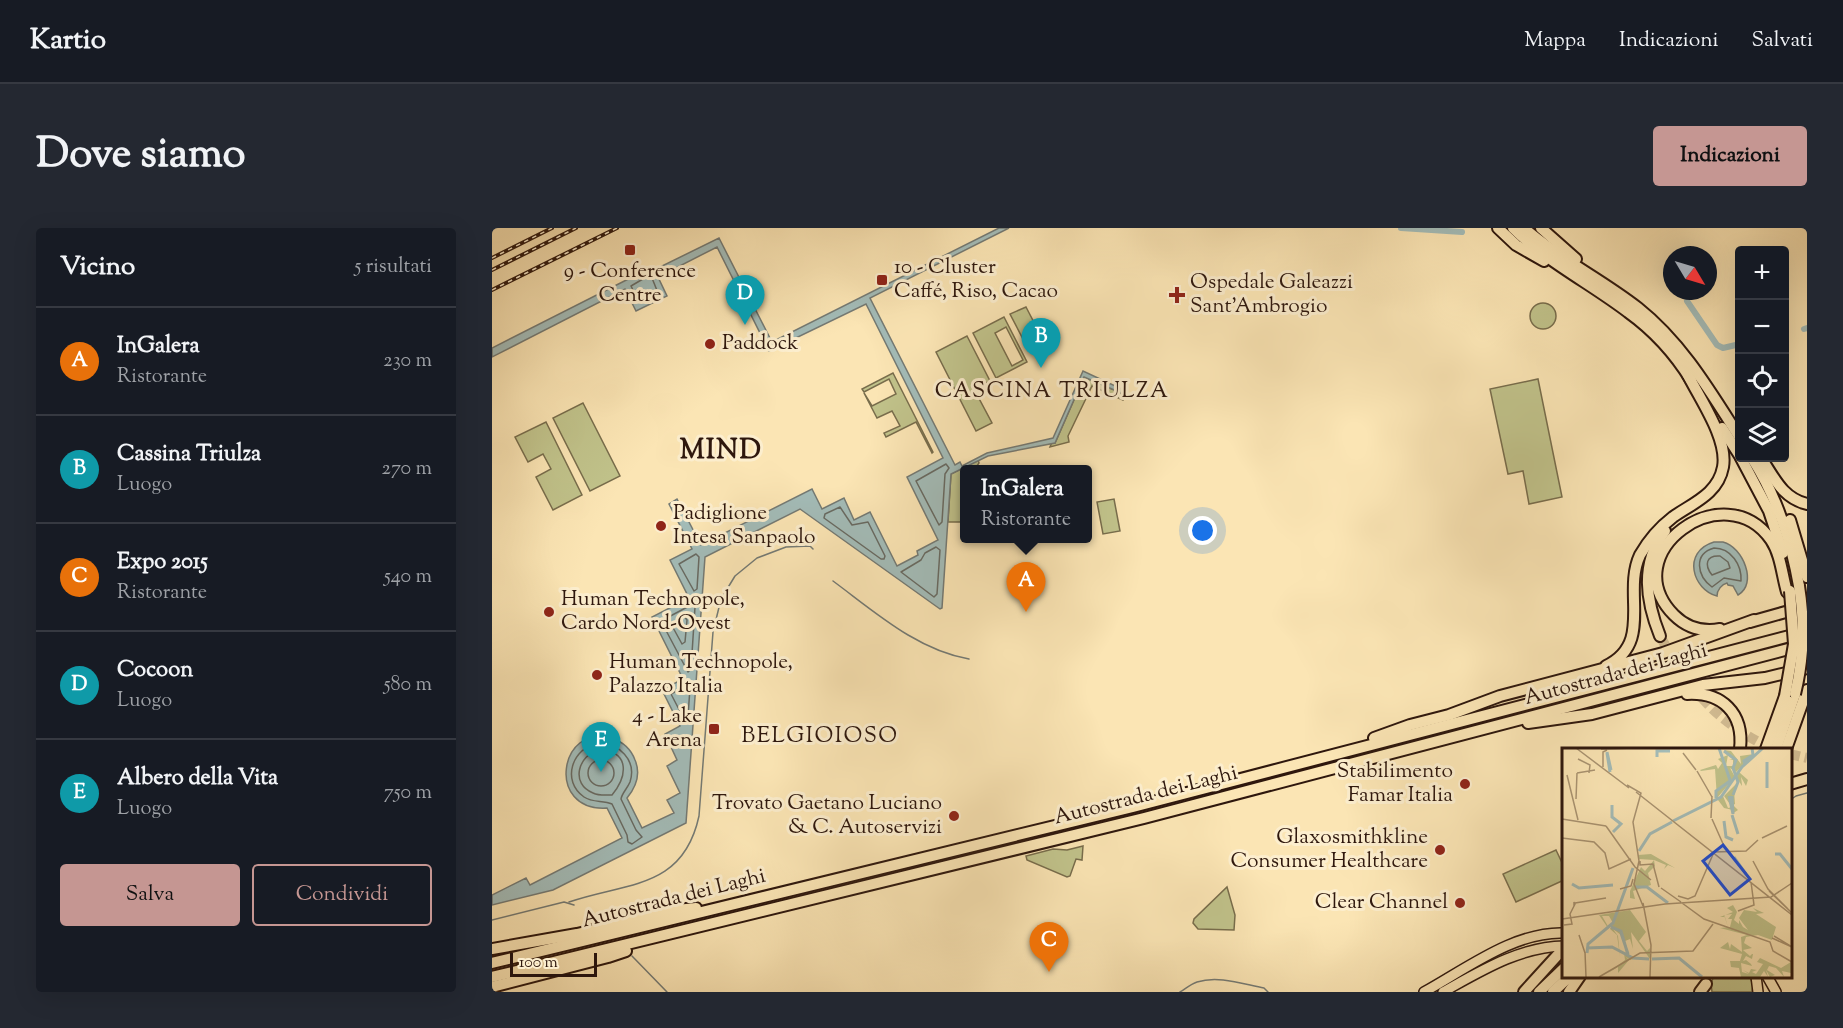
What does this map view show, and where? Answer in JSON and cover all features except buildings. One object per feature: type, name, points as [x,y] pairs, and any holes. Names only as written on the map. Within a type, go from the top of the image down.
[{"type":"highway","points":[[1498,228],[1523,250],[1576,278]]},
{"type":"highway","points":[[1512,228],[1537,250],[1644,325],[1665,346],[1735,432]]},
{"type":"highway","points":[[1524,228],[1562,258],[1620,295]]},
{"type":"highway","points":[[1540,228],[1657,325],[1683,353],[1735,447]]},
{"type":"highway","points":[[1566,679],[1607,665],[1624,651],[1634,628],[1633,581],[1640,556],[1666,524],[1709,493],[1719,480],[1724,465],[1724,451],[1719,433],[1688,375]]},
{"type":"highway","points":[[1716,410],[1735,426]]},
{"type":"highway","points":[[1743,462],[1774,523],[1803,640],[1800,674],[1766,748]]},
{"type":"highway","points":[[1754,462],[1775,502],[1792,550],[1793,616],[1790,695],[1776,748]]},
{"type":"highway","points":[[1761,462],[1789,518],[1807,577]]},
{"type":"highway","points":[[1762,462],[1781,489],[1795,500],[1807,504]]},
{"type":"highway","points":[[1660,636],[1652,616],[1647,592],[1650,562],[1662,534],[1696,503]]},
{"type":"highway","points":[[1792,590],[1776,548],[1766,533],[1752,522],[1735,516],[1714,516],[1693,521],[1676,532],[1663,550],[1658,571],[1661,596],[1674,615],[1690,626],[1706,631],[1718,630],[1807,606]]},
{"type":"highway","points":[[1318,759],[1410,725],[1449,715],[1500,696],[1664,653],[1754,620]]},
{"type":"highway","name":"Autostrada dei Laghi","points":[[492,963],[1134,807],[1807,631]]},
{"type":"highway","name":"Autostrada dei Laghi","points":[[492,977],[1154,815],[1807,645]]},
{"type":"highway","points":[[1500,725],[1592,714],[1703,685],[1765,678],[1807,668]]},
{"type":"highway","points":[[1786,748],[1807,690]]},
{"type":"highway","points":[[1633,704],[1688,694],[1713,697],[1725,704],[1737,720],[1740,748]]},
{"type":"highway","points":[[1792,784],[1807,779]]},
{"type":"highway","points":[[492,949],[577,934],[677,910],[744,902]]},
{"type":"highway","points":[[492,987],[608,957],[682,931]]},
{"type":"highway","points":[[1525,992],[1561,947]]},
{"type":"highway","points":[[1525,992],[1562,957]]},
{"type":"highway","points":[[1539,992],[1562,970]]},
{"type":"highway","points":[[1552,992],[1568,977]]},
{"type":"highway","points":[[1569,992],[1579,977]]},
{"type":"main road","points":[[1424,992],[1523,938],[1562,933]]},
{"type":"main road","points":[[1443,992],[1500,961],[1530,951],[1561,947]]},
{"type":"main road","points":[[1756,977],[1758,992]]},
{"type":"main road","points":[[1768,977],[1776,992]]},
{"type":"green space","points":[[1543,303],[1552,307],[1556,316],[1552,325],[1543,329],[1534,325],[1530,316],[1534,307]]},
{"type":"green space","points":[[1026,307],[1041,336],[1025,343],[1010,314]]},
{"type":"green space","points":[[1004,317],[1027,362],[996,378],[973,333]],"holes":[[[1006,327],[1023,360],[1012,366],[995,333]]]},
{"type":"green space","points":[[967,336],[990,381],[974,389],[992,423],[976,431],[936,352]]},
{"type":"green space","points":[[893,373],[932,453],[916,422],[886,437],[884,433],[900,426],[892,411],[877,418],[864,393],[872,406],[896,394],[889,379],[864,392],[862,389]]},
{"type":"green space","points":[[1084,377],[1126,395],[1123,400],[1092,386],[1068,436],[1069,442],[1050,447],[1052,442],[1055,443]]},
{"type":"green space","points":[[1538,379],[1562,497],[1529,504],[1523,471],[1508,474],[1490,389]]},
{"type":"green space","points":[[583,403],[620,476],[590,491],[553,418]]},
{"type":"green space","points":[[546,422],[582,495],[553,510],[536,477],[551,469],[543,454],[528,462],[515,437]]},
{"type":"green space","points":[[978,460],[978,465],[968,465]]},
{"type":"green space","points":[[960,469],[960,522],[948,522],[951,474]]},
{"type":"green space","points":[[1114,499],[1120,531],[1103,534],[1097,502]]},
{"type":"green space","points":[[1083,846],[1082,860],[1076,859],[1070,876],[1067,877],[1027,860],[1026,856],[1053,849],[1067,850]]},
{"type":"green space","points":[[1556,850],[1562,863],[1562,881],[1516,902],[1503,874]]},
{"type":"green space","points":[[1227,887],[1235,915],[1234,930],[1198,929],[1193,923],[1194,919]]},
{"type":"green space","points":[[1714,977],[1750,977],[1753,986],[1752,992],[1712,992],[1711,983]]},
{"type":"water","points":[[999,228],[1009,228],[870,298],[955,465],[960,462],[962,465],[960,470],[951,474],[942,608],[940,609],[800,509],[705,557],[686,823],[553,890],[492,905],[492,895],[526,878],[530,885],[622,838],[607,808],[587,805],[574,796],[567,783],[566,768],[571,754],[580,743],[594,737],[612,738],[629,749],[637,765],[637,775],[635,785],[627,798],[642,828],[674,813],[667,800],[680,793],[667,766],[677,760],[665,734],[680,726],[662,690],[683,679],[652,617],[689,598],[670,560],[692,549],[669,504],[677,499],[701,545],[812,489],[822,509],[844,498],[854,520],[870,512],[897,566],[918,555],[917,551],[938,540],[907,477],[943,458],[866,304],[769,351],[717,247],[658,277],[667,296],[636,311],[625,289],[492,357],[492,348],[652,267],[654,270],[719,238],[772,342]]},
{"type":"water","points":[[1083,371],[1124,390],[1126,395],[1084,377],[1055,443],[988,456],[970,465],[964,465],[987,453],[1053,438]]},
{"type":"water","points":[[1714,542],[1730,545],[1737,551],[1746,566],[1747,583],[1738,595],[1733,586],[1727,583],[1720,588],[1717,596],[1709,592],[1697,579],[1694,562],[1697,554]]},
{"type":"waterway","points":[[1401,228],[1462,232]]},
{"type":"waterway","points":[[1687,301],[1717,345],[1723,348],[1735,345]]},
{"type":"waterway","points":[[569,902],[649,879],[666,870],[680,858],[691,840],[699,816],[713,632],[721,599],[735,576],[757,558],[786,547],[810,546],[813,549]]},
{"type":"waterway","points":[[833,581],[914,639],[969,659]]},
{"type":"waterway","points":[[1792,799],[1807,793]]},
{"type":"waterway","points":[[492,920],[564,902],[574,905]]},
{"type":"waterway","points":[[589,918],[595,924]]},
{"type":"waterway","points":[[632,956],[667,992]]},
{"type":"waterway","points":[[1180,992],[1197,982],[1213,979],[1264,988],[1268,992]]},
{"type":"tunnel","points":[[1660,636],[1683,673],[1706,703],[1735,727],[1770,748]]},
{"type":"tunnel","points":[[1792,754],[1807,758]]},
{"type":"railway","points":[[492,258],[552,228]]},
{"type":"railway","points":[[492,270],[576,228]]},
{"type":"railway","points":[[492,290],[617,228]]},
{"type":"place","name":"9 - Conference Centre","points":[[630,250]]},
{"type":"place","name":"10 - Cluster Caffé, Riso, Cacao","points":[[882,280]]},
{"type":"place","name":"Ospedale Galeazzi Sant'Ambrogio","points":[[1177,295]]},
{"type":"place","name":"Cocoon","points":[[745,325]]},
{"type":"place","name":"Paddock","points":[[710,344]]},
{"type":"place","name":"Cassina Triulza","points":[[1041,368]]},
{"type":"place","name":"Padiglione Intesa Sanpaolo","points":[[661,526]]},
{"type":"place","name":"Human Technopole, Cardo Nord-Ovest","points":[[549,612]]},
{"type":"place","name":"InGalera","points":[[1026,612]]},
{"type":"place","name":"Human Technopole, Palazzo Italia","points":[[597,675]]},
{"type":"place","name":"4 - Lake Arena","points":[[714,729]]},
{"type":"place","name":"Albero della Vita","points":[[601,772]]},
{"type":"place","name":"Stabilimento Famar Italia","points":[[1465,784]]},
{"type":"place","name":"Trovato Gaetano Luciano & C. Autoservizi","points":[[954,816]]},
{"type":"place","name":"Glaxosmithkline Consumer Healthcare","points":[[1440,850]]},
{"type":"place","name":"Clear Channel","points":[[1460,903]]},
{"type":"place","name":"Expo 2015","points":[[1049,972]]},
{"type":"district","name":"CASCINA TRIULZA","points":[[1052,392]]},
{"type":"district","name":"MIND","points":[[721,451]]},
{"type":"district","name":"BELGIOIOSO","points":[[820,737]]}]
